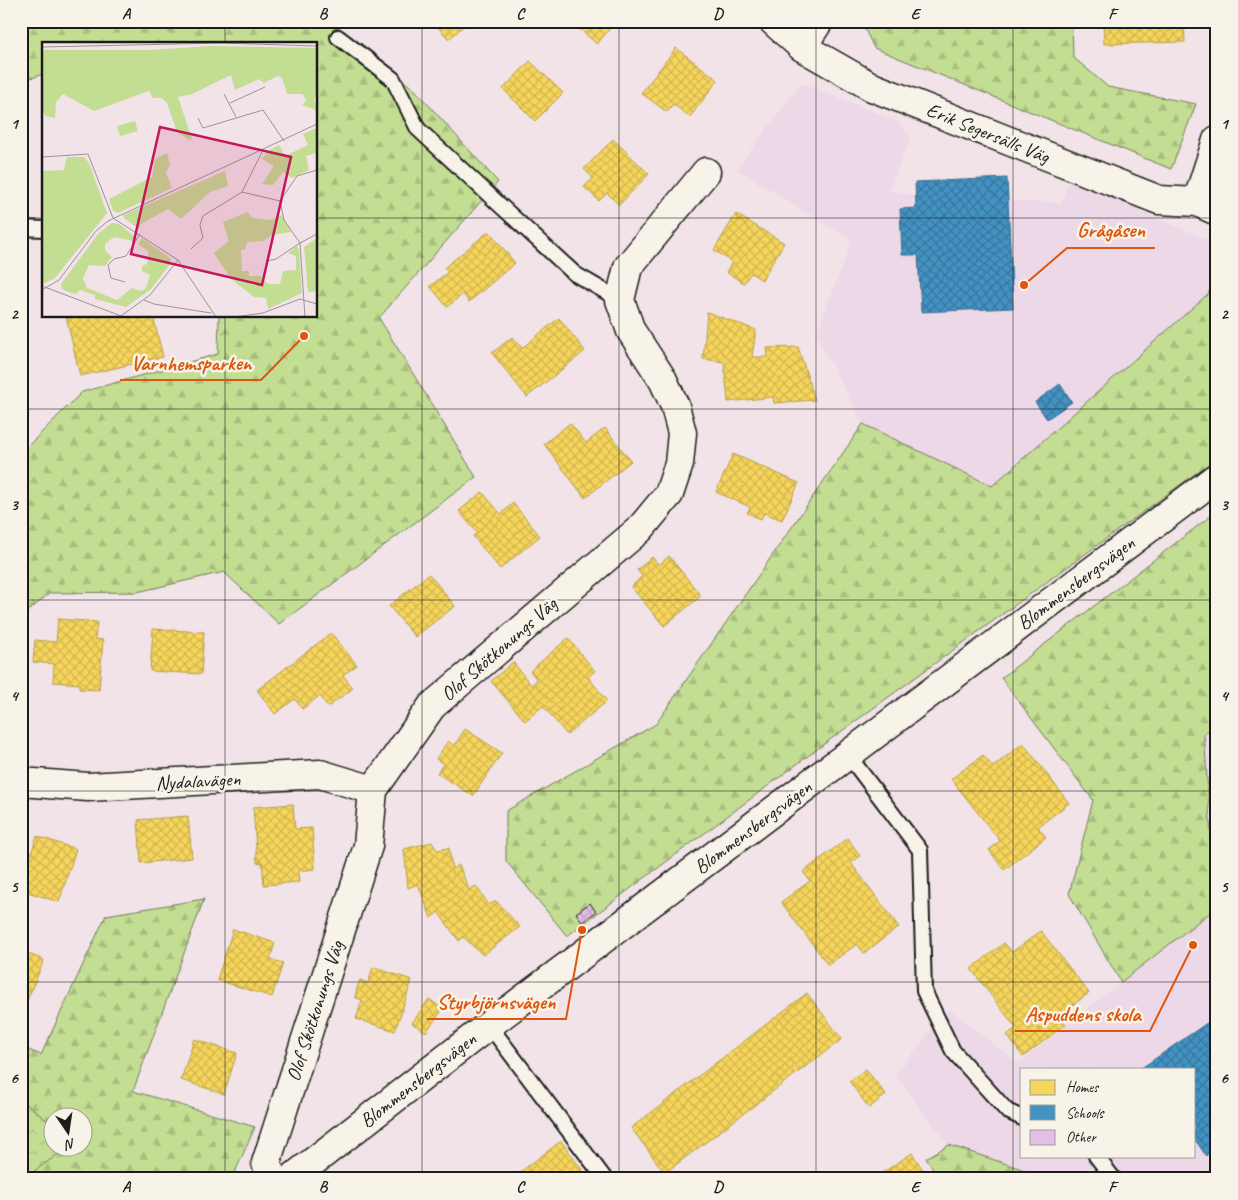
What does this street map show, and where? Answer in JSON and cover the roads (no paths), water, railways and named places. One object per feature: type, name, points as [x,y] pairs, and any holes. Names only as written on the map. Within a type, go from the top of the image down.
[{"type":"street","name":"Erik Segersälls Väg","points":[[773,21],[802,47],[872,87],[1158,200],[1207,206]]},
{"type":"street","points":[[802,47],[819,21]]},
{"type":"street","points":[[1207,206],[1217,140]]},
{"type":"street","points":[[620,300],[628,267],[706,172]]},
{"type":"street","name":"Olof Skötkonungs Väg","points":[[273,1179],[266,1163],[368,846],[373,790],[432,706],[640,529],[669,494],[680,464],[682,433],[678,415],[663,380],[631,331],[620,300]]},
{"type":"street","name":"Blommensbergsvägen","points":[[291,1179],[489,1025],[1217,477]]},
{"type":"street","name":"Nydalavägen","points":[[21,782],[88,787],[320,774],[373,790]]},
{"type":"lane","points":[[338,37],[393,79],[418,128],[495,201],[575,274],[620,300]]},
{"type":"lane","points":[[21,228],[42,229]]},
{"type":"lane","points":[[848,755],[920,850],[924,991],[953,1051],[1007,1111],[1020,1117]]},
{"type":"lane","points":[[489,1025],[605,1179]]},
{"type":"lane","points":[[1098,1158],[1114,1179]]},
{"type":"place","name":"Grågåsen","points":[[1024,285]]},
{"type":"place","name":"Varnhemsparken","points":[[304,336]]},
{"type":"place","name":"Styrbjörnsvägen","points":[[582,930]]},
{"type":"place","name":"Aspuddens skola","points":[[1193,945]]}]
